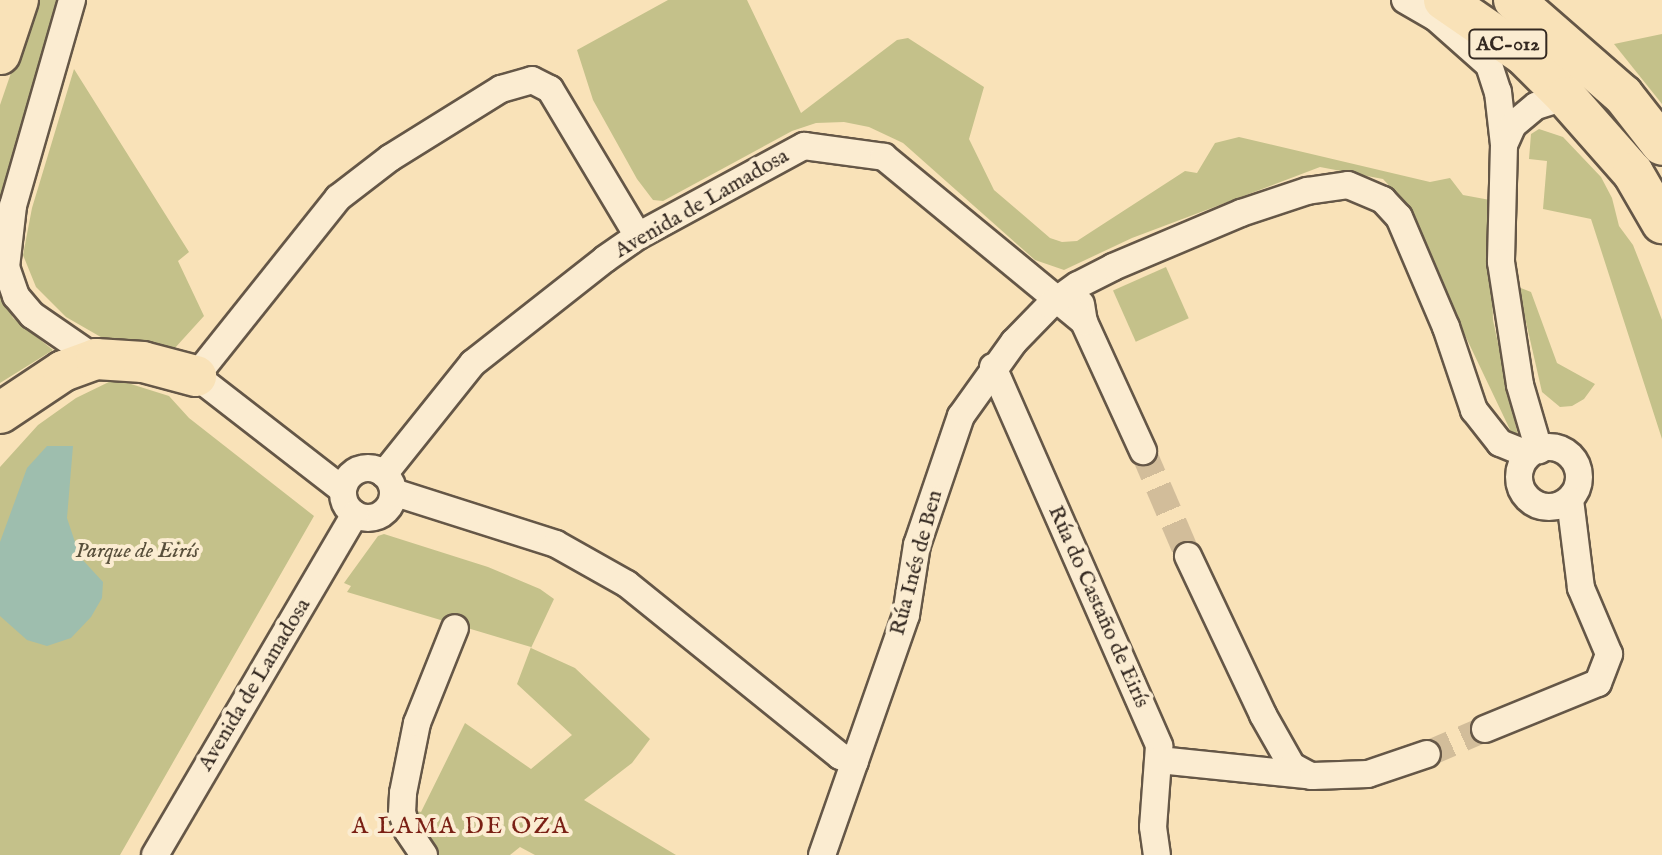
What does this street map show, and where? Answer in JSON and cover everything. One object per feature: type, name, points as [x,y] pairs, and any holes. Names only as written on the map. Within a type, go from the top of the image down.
[{"type":"main road","points":[[0,54],[18,0]]},
{"type":"main road","name":"AC-012","points":[[1444,0],[1524,55],[1566,97],[1633,173],[1662,223]]},
{"type":"main road","name":"AC-012","points":[[1514,0],[1623,95],[1662,145]]},
{"type":"main road","points":[[0,413],[44,382],[96,359],[143,362],[196,376]]},
{"type":"street","points":[[72,0],[13,206],[6,267],[16,296],[32,315],[96,359]]},
{"type":"street","points":[[1405,0],[1435,17],[1489,65],[1498,92],[1504,145],[1501,262],[1534,452]]},
{"type":"street","points":[[343,490],[196,376],[338,198],[390,158],[517,81],[532,80],[550,89],[638,236]]},
{"type":"street","points":[[1504,145],[1513,125],[1536,106],[1566,97]]},
{"type":"street","name":"Avenida de Lamadosa","points":[[389,483],[473,363],[638,236],[804,146],[884,157],[1068,292]]},
{"type":"street","name":"Rúa Inés de Ben","points":[[822,855],[906,615],[917,545],[961,416],[993,367],[1068,292],[1113,267],[1241,213],[1307,191],[1348,185],[1383,200],[1399,217],[1446,327],[1474,410],[1500,443],[1534,452]]},
{"type":"street","points":[[1068,292],[1143,451]]},
{"type":"street","name":"Rúa do Castaño de Eirís","points":[[993,367],[1159,746],[1153,827],[1157,855]]},
{"type":"street","points":[[1485,729],[1598,683],[1609,654],[1581,588],[1570,500],[1580,480],[1577,463],[1561,449],[1534,452],[1519,472],[1523,492],[1529,500],[1553,508],[1570,500]]},
{"type":"street","points":[[389,483],[390,504],[378,515],[355,514],[345,502],[343,490],[347,479],[360,469],[389,483],[556,544],[627,584],[840,756],[855,762]]},
{"type":"street","name":"Avenida de Lamadosa","points":[[155,855],[355,514]]},
{"type":"street","points":[[1188,556],[1263,715],[1292,766],[1313,776]]},
{"type":"street","points":[[424,855],[408,831],[402,813],[403,793],[417,723],[455,628]]},
{"type":"street","points":[[1159,760],[1313,776],[1368,774],[1427,754]]},
{"type":"green space","points":[[36,0],[64,0],[0,222],[0,105]]},
{"type":"green space","points":[[668,0],[747,0],[801,113],[897,40],[908,38],[984,87],[969,139],[994,190],[1050,238],[1062,242],[1077,241],[1185,171],[1197,173],[1215,143],[1239,137],[1430,182],[1450,178],[1463,195],[1490,200],[1493,320],[1518,436],[1513,436],[1462,329],[1410,208],[1383,179],[1320,167],[1132,238],[1064,270],[1035,260],[903,143],[869,127],[844,122],[816,123],[792,131],[663,201],[653,200],[637,179],[593,100],[577,50]]},
{"type":"green space","points":[[1662,34],[1662,104],[1614,44]]},
{"type":"green space","points":[[74,69],[189,252],[178,261],[204,316],[174,349],[106,340],[66,317],[36,287],[23,255],[32,208]]},
{"type":"green space","points":[[1539,129],[1563,137],[1601,177],[1612,198],[1619,226],[1633,245],[1662,320],[1662,439],[1591,219],[1543,209],[1547,161],[1529,159],[1531,134]]},
{"type":"green space","points":[[1166,267],[1189,318],[1136,342],[1113,291]]},
{"type":"green space","points":[[1518,287],[1531,292],[1557,363],[1595,384],[1584,399],[1572,406],[1560,407],[1542,392]]},
{"type":"green space","points":[[0,288],[13,318],[53,350],[0,383]]},
{"type":"green space","name":"Parque de Eirís","points":[[115,379],[169,396],[189,418],[314,516],[120,855],[0,855],[0,467],[38,425],[76,398]]},
{"type":"green space","points":[[384,534],[488,567],[540,589],[554,599],[531,648],[575,668],[650,739],[632,763],[584,800],[676,855],[535,855],[520,847],[510,855],[433,855],[405,808],[421,812],[465,723],[531,769],[572,735],[517,684],[531,647],[347,592],[351,586],[344,583],[378,536]]},
{"type":"shaded area","points":[[47,446],[73,446],[67,518],[80,557],[103,582],[102,598],[91,617],[71,638],[47,646],[27,640],[0,616],[0,542],[27,468]]},
{"type":"tunnel","points":[[1143,451],[1188,556]]},
{"type":"tunnel","points":[[1427,754],[1485,729]]},
{"type":"district","name":"A LAMA DE OZA","points":[[461,827]]}]
